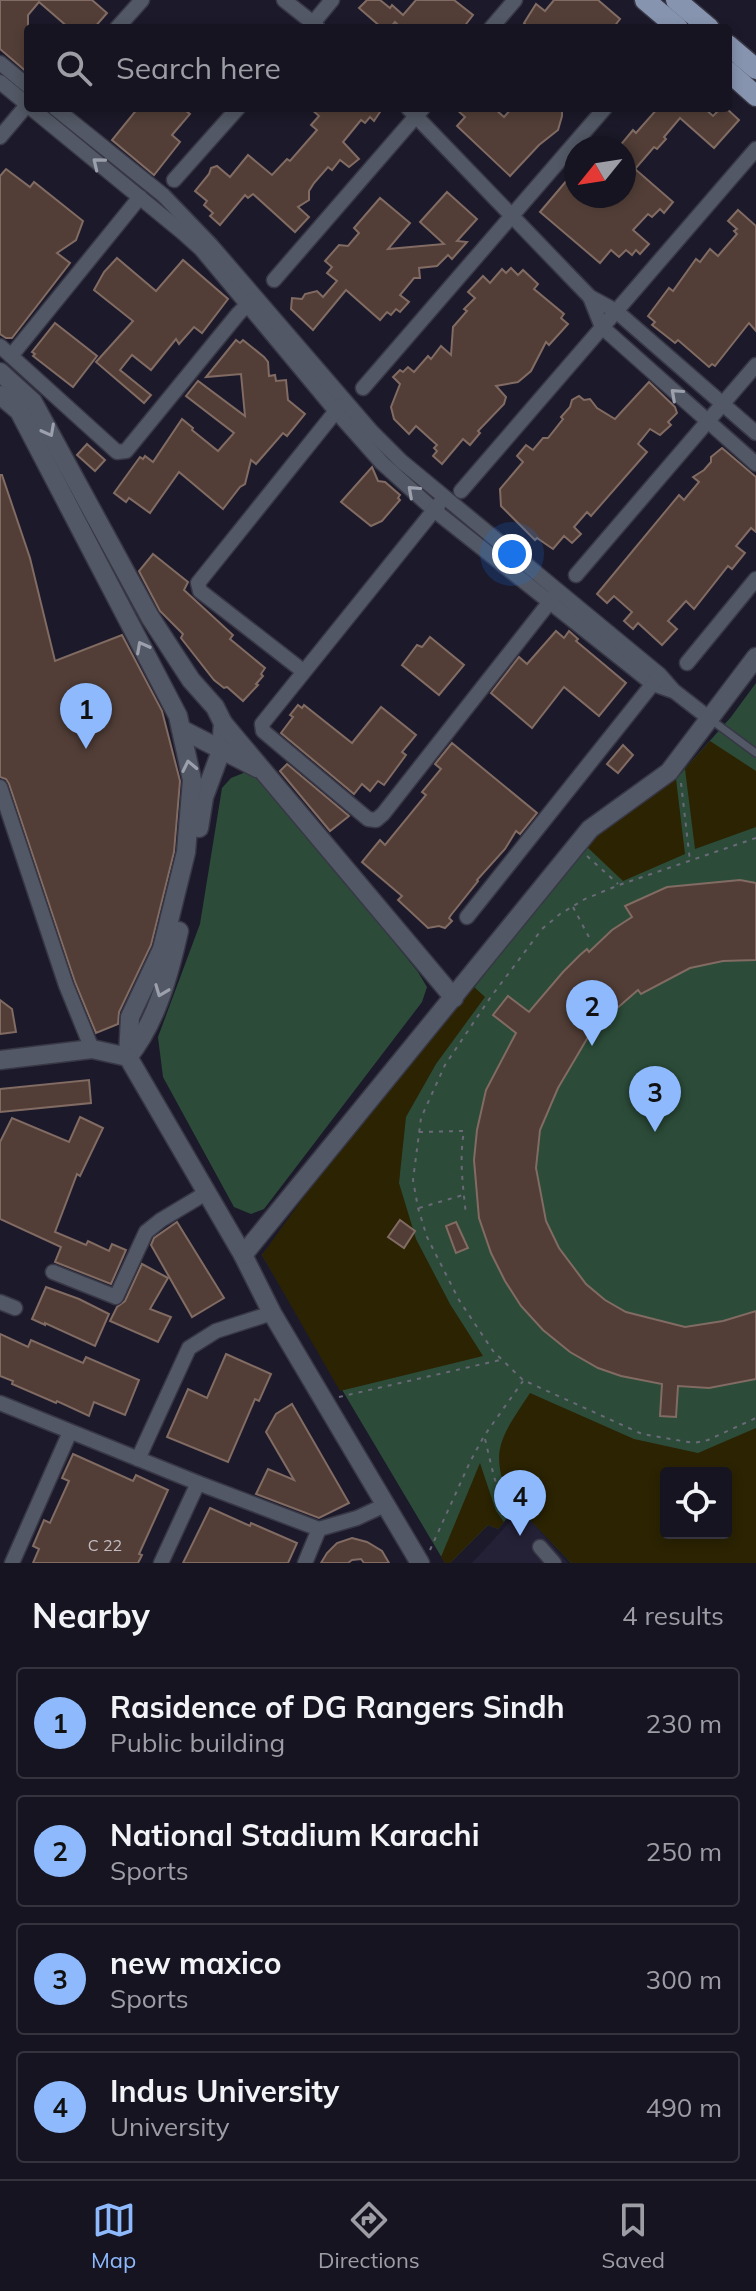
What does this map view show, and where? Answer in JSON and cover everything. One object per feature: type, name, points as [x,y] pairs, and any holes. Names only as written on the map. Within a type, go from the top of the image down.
[{"type":"main road","points":[[645,0],[673,24]]},
{"type":"main road","points":[[676,0],[704,24]]},
{"type":"main road","points":[[732,48],[756,69]]},
{"type":"main road","points":[[732,75],[756,96]]},
{"type":"street","points":[[121,24],[142,0]]},
{"type":"street","points":[[284,0],[312,24]]},
{"type":"street","points":[[315,24],[332,0]]},
{"type":"street","points":[[494,24],[515,0]]},
{"type":"street","points":[[0,63],[24,83]]},
{"type":"street","points":[[0,82],[24,102]]},
{"type":"street","points":[[0,137],[24,111]]},
{"type":"street","points":[[36,112],[201,249],[252,301]]},
{"type":"street","points":[[60,112],[163,195],[211,245],[252,301],[340,405],[382,463],[434,510],[554,596]]},
{"type":"street","points":[[174,180],[234,112]]},
{"type":"street","points":[[274,280],[414,112]]},
{"type":"street","points":[[418,112],[590,297],[616,311],[756,433]]},
{"type":"street","points":[[363,388],[602,112]]},
{"type":"street","points":[[461,491],[756,149]]},
{"type":"street","points":[[140,197],[5,351],[117,452],[122,453],[252,301]]},
{"type":"street","points":[[590,297],[602,327],[756,464]]},
{"type":"street","points":[[576,575],[756,365]]},
{"type":"street","points":[[0,372],[33,402],[150,617],[191,680],[215,707],[223,723],[454,998]]},
{"type":"street","points":[[0,395],[19,411],[180,722],[192,780],[186,852],[162,949],[130,1017],[128,1057],[243,1255],[272,1313],[420,1562]]},
{"type":"street","points":[[340,405],[554,596],[710,719]]},
{"type":"street","points":[[303,671],[200,591],[198,583],[340,405]]},
{"type":"street","points":[[444,497],[267,716],[262,724],[263,731],[368,819],[376,820],[554,596]]},
{"type":"street","points":[[687,663],[756,579]]},
{"type":"street","points":[[243,1255],[590,829],[669,772],[756,657]]},
{"type":"street","points":[[467,917],[657,679]]},
{"type":"street","points":[[180,722],[189,699],[206,697]]},
{"type":"street","points":[[180,722],[221,751],[265,772]]},
{"type":"street","points":[[128,1057],[143,1038],[170,967],[192,875],[204,797],[221,751],[223,723]]},
{"type":"street","points":[[211,777],[244,762]]},
{"type":"street","points":[[0,787],[66,985],[92,1049]]},
{"type":"street","points":[[0,1060],[92,1049],[128,1057]]},
{"type":"street","points":[[53,1272],[116,1297],[146,1232],[206,1193]]},
{"type":"street","points":[[0,1302],[15,1308]]},
{"type":"street","points":[[138,1459],[189,1348],[216,1331],[272,1313]]},
{"type":"street","points":[[0,1403],[319,1529],[357,1518],[385,1505]]},
{"type":"street","points":[[12,1563],[70,1432]]},
{"type":"street","points":[[161,1563],[198,1483]]},
{"type":"street","points":[[305,1563],[319,1529]]},
{"type":"street","points":[[540,1547],[554,1563]]},
{"type":"lane","points":[[710,719],[756,753]]},
{"type":"path","points":[[677,761],[690,862]]},
{"type":"path","points":[[756,838],[619,885],[572,905],[542,929],[445,1065],[421,1118],[413,1180],[427,1237],[459,1300],[493,1351],[523,1380],[642,1434],[694,1443],[708,1440],[756,1418]]},
{"type":"path","points":[[587,855],[619,885]]},
{"type":"path","points":[[572,905],[591,941]]},
{"type":"path","points":[[419,1132],[464,1131],[461,1178],[466,1215]]},
{"type":"path","points":[[418,1208],[464,1195]]},
{"type":"path","points":[[324,1402],[501,1360]]},
{"type":"path","points":[[420,1562],[433,1546],[484,1436],[523,1380]]},
{"type":"path","points":[[484,1436],[506,1510]]},
{"type":"shaded area","points":[[521,1510],[568,1563],[472,1563]]},
{"type":"green space","points":[[756,683],[756,1563],[571,1563],[517,1506],[498,1529],[488,1525],[450,1563],[445,1563],[262,1255],[593,838],[676,779],[731,717]]},
{"type":"green space","points":[[246,772],[260,775],[427,987],[422,1002],[264,1209],[251,1214],[234,1207],[163,1077],[158,1037],[200,924],[222,788],[231,778]]},
{"type":"sand","points":[[710,741],[756,771],[756,827],[695,849],[685,769]]},
{"type":"sand","points":[[676,779],[685,854],[623,881],[586,846]]},
{"type":"sand","points":[[473,986],[485,997],[436,1064],[406,1117],[399,1183],[416,1239],[450,1304],[483,1356],[340,1391],[262,1255],[308,1191]]},
{"type":"sand","points":[[530,1393],[634,1439],[698,1453],[756,1428],[756,1563],[571,1563],[517,1506],[513,1510],[499,1460],[500,1448],[510,1424]]},
{"type":"sand","points":[[480,1463],[496,1511],[504,1522],[498,1529],[488,1525],[450,1563],[445,1563],[441,1557]]},
{"type":"building","points":[[0,0],[92,0],[107,13],[97,24],[64,24],[39,2],[28,15],[28,24],[24,24],[24,70],[0,49]]},
{"type":"building","points":[[367,0],[380,0],[403,15],[416,0],[454,0],[473,15],[466,24],[377,24],[359,8]]},
{"type":"building","points":[[554,0],[598,0],[620,19],[616,24],[524,23],[536,4],[545,11]]},
{"type":"building","points":[[135,112],[190,114],[172,135],[180,142],[154,175],[112,140]]},
{"type":"building","points":[[314,112],[380,112],[374,121],[370,117],[365,123],[361,120],[343,142],[359,159],[349,167],[340,160],[332,170],[328,167],[309,191],[309,200],[298,207],[309,217],[295,232],[253,194],[248,198],[245,195],[220,225],[210,216],[213,213],[204,205],[207,201],[195,191],[211,168],[217,166],[230,177],[248,155],[272,175],[287,159],[290,161],[317,130],[311,125],[319,116]]},
{"type":"building","points":[[459,112],[498,112],[504,117],[508,112],[562,112],[558,130],[510,176],[457,126],[465,117]]},
{"type":"building","points":[[654,112],[708,112],[713,116],[717,112],[730,112],[739,120],[714,148],[680,118],[664,137],[666,139],[657,149],[654,147],[636,168],[636,136],[628,136],[633,130],[636,133]]},
{"type":"building","points":[[6,169],[30,187],[34,182],[83,221],[76,240],[57,253],[70,263],[12,338],[0,334],[0,176]]},
{"type":"building","points":[[636,170],[673,202],[664,213],[660,209],[652,217],[648,214],[633,230],[649,244],[640,254],[636,250],[632,255],[626,250],[619,257],[611,250],[600,263],[540,212],[564,184],[564,208],[636,208]]},
{"type":"building","points":[[447,192],[477,219],[457,241],[467,242],[452,259],[448,255],[437,266],[419,268],[420,278],[414,278],[400,295],[409,302],[400,312],[396,309],[391,315],[387,312],[380,320],[346,290],[313,330],[291,309],[292,298],[302,299],[305,294],[317,291],[323,297],[337,281],[327,273],[332,267],[325,261],[339,245],[348,246],[359,233],[354,228],[380,198],[410,223],[388,249],[444,244],[420,222]]},
{"type":"building","points":[[738,210],[756,226],[756,331],[749,323],[715,366],[712,364],[709,367],[678,340],[675,343],[652,325],[655,322],[648,316],[669,288],[673,291],[696,259],[700,262],[710,249],[718,256],[737,234],[734,231],[737,229],[728,221]]},
{"type":"building","points":[[117,258],[156,291],[183,260],[228,299],[202,333],[194,327],[179,344],[176,339],[151,370],[132,355],[120,370],[151,395],[144,403],[96,362],[133,321],[94,290]]},
{"type":"building","points":[[511,268],[518,275],[523,270],[538,284],[534,289],[564,314],[561,318],[568,324],[549,345],[546,342],[531,371],[518,382],[496,386],[506,397],[504,404],[478,431],[480,433],[470,445],[463,439],[442,464],[433,456],[437,445],[416,426],[409,434],[394,419],[391,407],[400,384],[393,377],[408,367],[414,372],[428,356],[431,359],[441,346],[451,355],[453,327],[475,298],[468,292],[483,276],[490,283],[502,269],[506,273]]},
{"type":"building","points":[[55,323],[97,356],[73,387],[33,356],[35,354],[32,352]]},
{"type":"building","points":[[236,340],[240,343],[243,340],[264,357],[268,362],[269,376],[275,375],[276,381],[286,380],[288,400],[305,414],[287,436],[283,433],[256,464],[251,460],[245,484],[223,509],[179,472],[150,513],[129,498],[126,502],[114,493],[140,457],[143,459],[145,456],[153,462],[182,419],[218,451],[234,433],[186,396],[198,381],[245,416],[241,374],[206,377]]},
{"type":"building","points":[[649,382],[675,407],[677,413],[668,422],[671,425],[660,435],[650,429],[638,444],[647,452],[591,516],[587,512],[574,527],[581,534],[572,543],[564,536],[553,549],[537,538],[535,540],[501,506],[500,489],[523,462],[517,456],[526,445],[533,450],[543,438],[548,438],[563,419],[561,417],[572,400],[579,396],[584,400],[590,399],[597,408],[615,419]]},
{"type":"building","points":[[87,444],[105,460],[95,471],[77,455]]},
{"type":"building","points":[[722,448],[756,477],[756,532],[751,528],[736,546],[745,553],[732,569],[728,566],[694,609],[686,601],[668,621],[677,629],[662,645],[638,623],[633,629],[624,621],[632,612],[614,596],[607,603],[597,594],[679,495],[684,500],[699,482],[693,477],[704,470],[711,457]]},
{"type":"building","points":[[372,467],[378,481],[385,482],[400,495],[400,500],[382,521],[371,526],[341,502]]},
{"type":"building","points":[[0,475],[30,558],[55,661],[122,635],[162,711],[180,781],[174,852],[151,945],[119,1012],[118,1024],[96,1033],[75,982],[9,784],[0,777]]},
{"type":"building","points":[[153,554],[188,582],[184,590],[233,635],[230,639],[265,668],[258,685],[243,701],[214,680],[181,638],[183,634],[160,611],[139,571]]},
{"type":"building","points":[[556,631],[564,638],[569,631],[578,639],[576,641],[626,683],[599,716],[564,687],[532,728],[491,693],[519,657],[527,664]]},
{"type":"building","points":[[430,637],[464,665],[439,695],[402,665],[417,645],[422,647]]},
{"type":"building","points":[[298,705],[302,708],[304,705],[352,743],[381,707],[416,735],[402,752],[406,755],[384,785],[378,781],[370,791],[362,784],[354,794],[281,733]]},
{"type":"building","points":[[452,743],[537,813],[520,834],[516,831],[505,849],[477,880],[449,918],[452,921],[445,928],[428,928],[398,900],[402,896],[362,862],[380,840],[385,845],[426,795],[422,792],[441,769],[435,764]]},
{"type":"building","points":[[623,745],[633,755],[618,773],[607,764]]},
{"type":"building","points":[[287,764],[349,816],[330,831],[280,771]]},
{"type":"building","points":[[740,880],[756,883],[756,960],[723,961],[690,968],[641,994],[638,990],[588,1037],[558,1088],[540,1130],[536,1168],[546,1221],[559,1248],[586,1284],[605,1300],[626,1312],[685,1327],[723,1321],[756,1311],[756,1379],[709,1388],[678,1386],[676,1417],[660,1416],[662,1384],[598,1368],[570,1352],[543,1330],[521,1306],[491,1253],[479,1218],[474,1160],[477,1130],[486,1090],[516,1033],[493,1015],[508,996],[529,1012],[580,955],[587,949],[589,952],[612,930],[632,917],[625,906],[667,887]]},
{"type":"building","points":[[0,1000],[12,1009],[16,1032],[0,1034]]},
{"type":"building","points":[[89,1080],[91,1103],[0,1112],[0,1089]]},
{"type":"building","points":[[80,1117],[103,1128],[80,1176],[77,1174],[55,1232],[86,1245],[88,1241],[109,1251],[112,1244],[126,1250],[111,1284],[55,1262],[61,1247],[0,1219],[0,1142],[12,1118],[69,1142]]},
{"type":"building","points":[[400,1220],[415,1231],[404,1248],[388,1237]]},
{"type":"building","points":[[177,1222],[224,1298],[192,1317],[151,1245],[154,1238]]},
{"type":"building","points":[[456,1222],[468,1248],[456,1253],[446,1226]]},
{"type":"building","points":[[142,1264],[168,1278],[150,1309],[171,1317],[158,1342],[110,1321],[117,1307],[125,1301]]},
{"type":"building","points":[[46,1287],[109,1314],[95,1346],[32,1319]]},
{"type":"building","points":[[0,1334],[28,1347],[31,1340],[83,1363],[86,1357],[139,1380],[125,1415],[94,1402],[89,1416],[12,1384],[13,1381],[0,1376]]},
{"type":"building","points":[[226,1354],[271,1374],[259,1401],[255,1399],[228,1462],[167,1437],[188,1389],[207,1398]]},
{"type":"building","points":[[292,1404],[349,1503],[319,1518],[256,1494],[268,1469],[294,1480],[266,1432],[276,1414]]},
{"type":"building","points":[[73,1454],[133,1481],[136,1475],[168,1490],[139,1554],[142,1555],[138,1563],[33,1563],[39,1549],[33,1546],[44,1520],[50,1523],[69,1481],[62,1478]]},
{"type":"building","points":[[210,1508],[297,1543],[288,1563],[183,1563]]},
{"type":"building","points":[[352,1538],[382,1551],[389,1563],[364,1563],[361,1559],[348,1563],[321,1563],[337,1543]]},
{"type":"place","name":"Rasidence of DG Rangers Sindh","points":[[86,749]]},
{"type":"place","name":"National Stadium Karachi","points":[[592,1046]]},
{"type":"place","name":"new maxico","points":[[655,1132]]},
{"type":"place","name":"Indus University","points":[[520,1536]]}]
